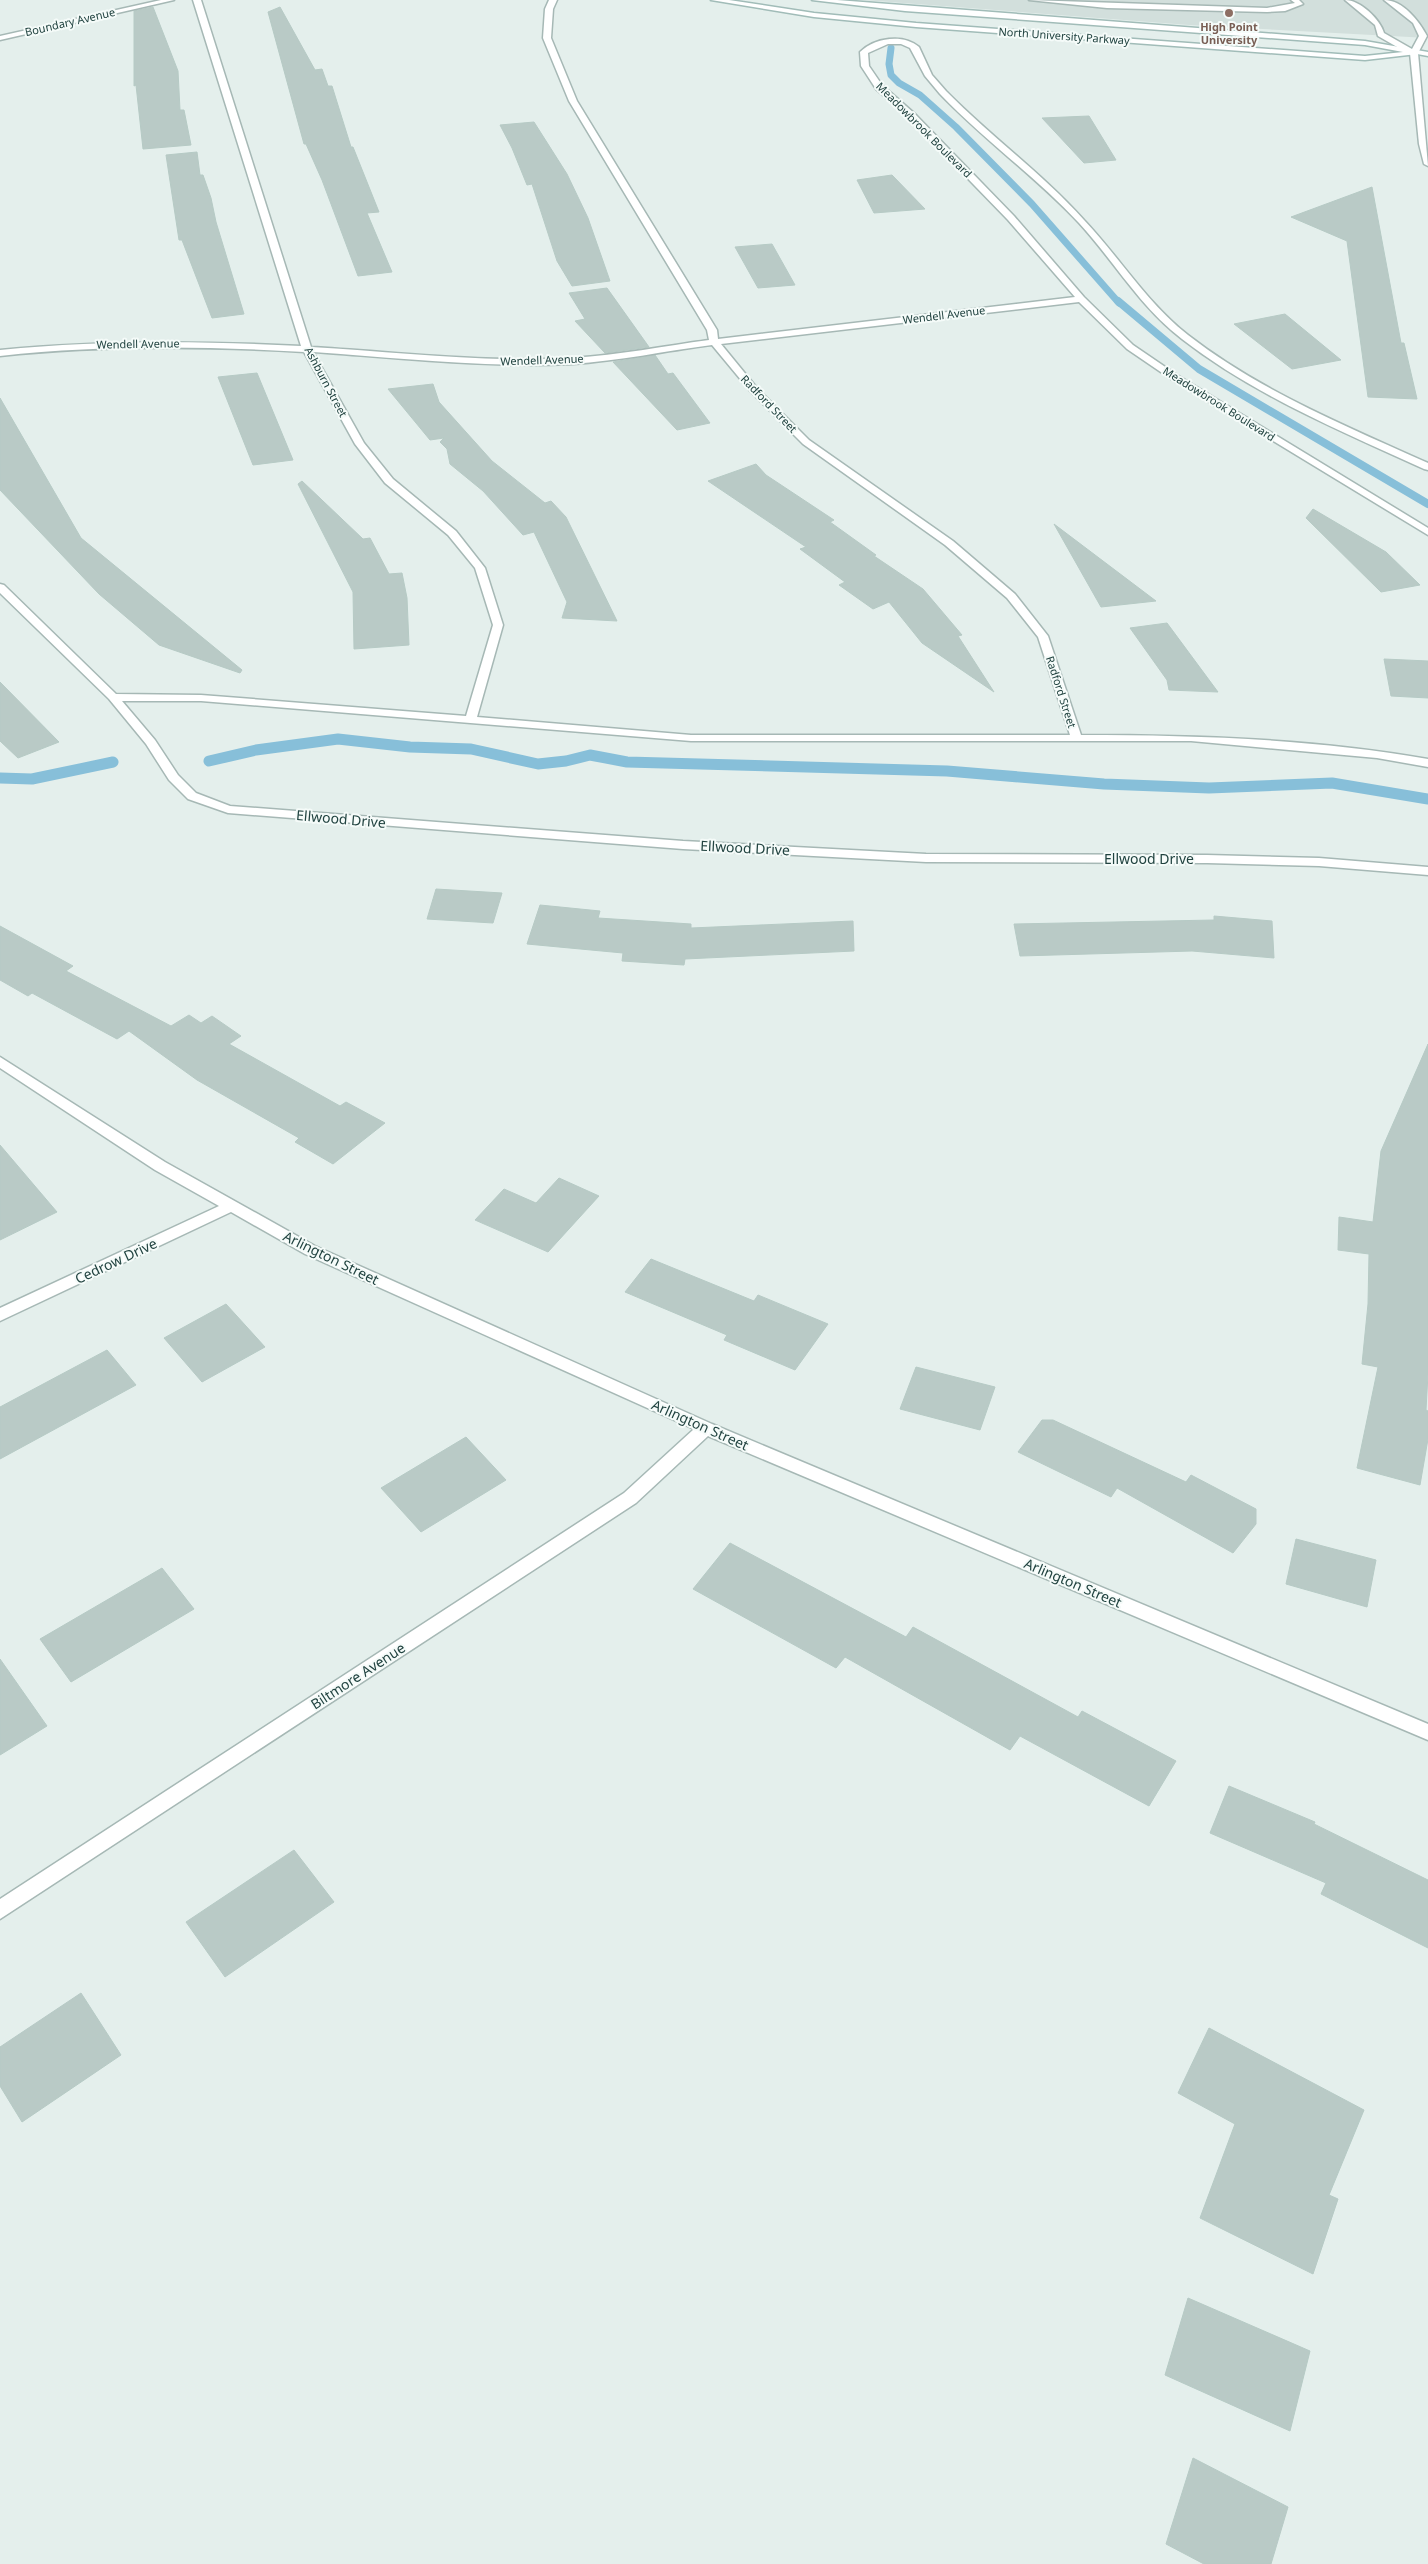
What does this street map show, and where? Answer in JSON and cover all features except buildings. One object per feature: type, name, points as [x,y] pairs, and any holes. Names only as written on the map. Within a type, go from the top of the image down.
[{"type":"street","name":"Boundary Avenue","points":[[0,38],[170,0]]},
{"type":"street","name":"Ashburn Street","points":[[197,0],[308,349],[360,444],[383,474],[452,533],[480,568],[498,625],[470,721]]},
{"type":"street","name":"Radford Street","points":[[553,0],[549,8],[547,38],[573,101],[712,330],[714,342],[754,390],[806,442],[948,543],[1011,596],[1043,636],[1077,739]]},
{"type":"street","name":"North University Parkway","points":[[715,0],[814,15],[959,29],[1365,58],[1414,52]]},
{"type":"street","name":"North University Parkway","points":[[816,0],[905,10],[1365,43],[1428,54]]},
{"type":"street","points":[[1033,0],[1132,8],[1293,8],[1299,4],[1296,0]]},
{"type":"street","points":[[1128,0],[1132,8]]},
{"type":"street","points":[[1349,0],[1378,24],[1381,34],[1414,52]]},
{"type":"street","points":[[1388,0],[1416,22],[1423,38],[1414,52],[1423,144],[1428,164]]},
{"type":"street","name":"Meadowbrook Boulevard","points":[[1428,467],[1330,423],[1270,392],[1184,336],[1137,292],[1081,222],[959,108],[928,75],[919,53],[913,46],[890,41],[872,45],[864,52],[865,66],[879,87],[912,116],[1011,218],[1081,299],[1138,352],[1428,532]]},
{"type":"street","name":"Wendell Avenue","points":[[0,353],[52,347],[154,342],[308,349],[492,362],[555,361],[637,355],[714,342],[1081,299]]},
{"type":"street","name":"Ellwood Drive","points":[[0,587],[112,697],[150,742],[173,777],[192,796],[228,809],[396,824],[643,842],[926,858],[1206,859],[1319,862],[1428,871]]},
{"type":"street","points":[[112,697],[201,698],[691,738],[1191,738],[1377,754],[1428,763]]},
{"type":"street","name":"Arlington Street","points":[[0,1062],[160,1166],[310,1250],[706,1428],[1428,1732]]},
{"type":"street","name":"Cedrow Drive","points":[[0,1315],[232,1206]]},
{"type":"street","name":"Biltmore Avenue","points":[[0,1910],[630,1498],[706,1428]]},
{"type":"shaded area","name":"High Point University","points":[[864,0],[1428,0],[1428,38],[1189,25]]},
{"type":"waterway","points":[[891,48],[889,64],[891,75],[899,83],[920,95],[956,127],[1032,204],[1119,303]]},
{"type":"waterway","points":[[1118,301],[1199,369],[1428,504]]},
{"type":"waterway","points":[[209,761],[256,750],[338,739],[410,747],[471,749],[538,764],[566,761],[590,755],[627,762],[947,771],[1104,784],[1209,788],[1332,783],[1428,799]]},
{"type":"waterway","points":[[0,778],[32,779],[113,762]]},
{"type":"place","name":"High Point University","points":[[1229,13]]}]
